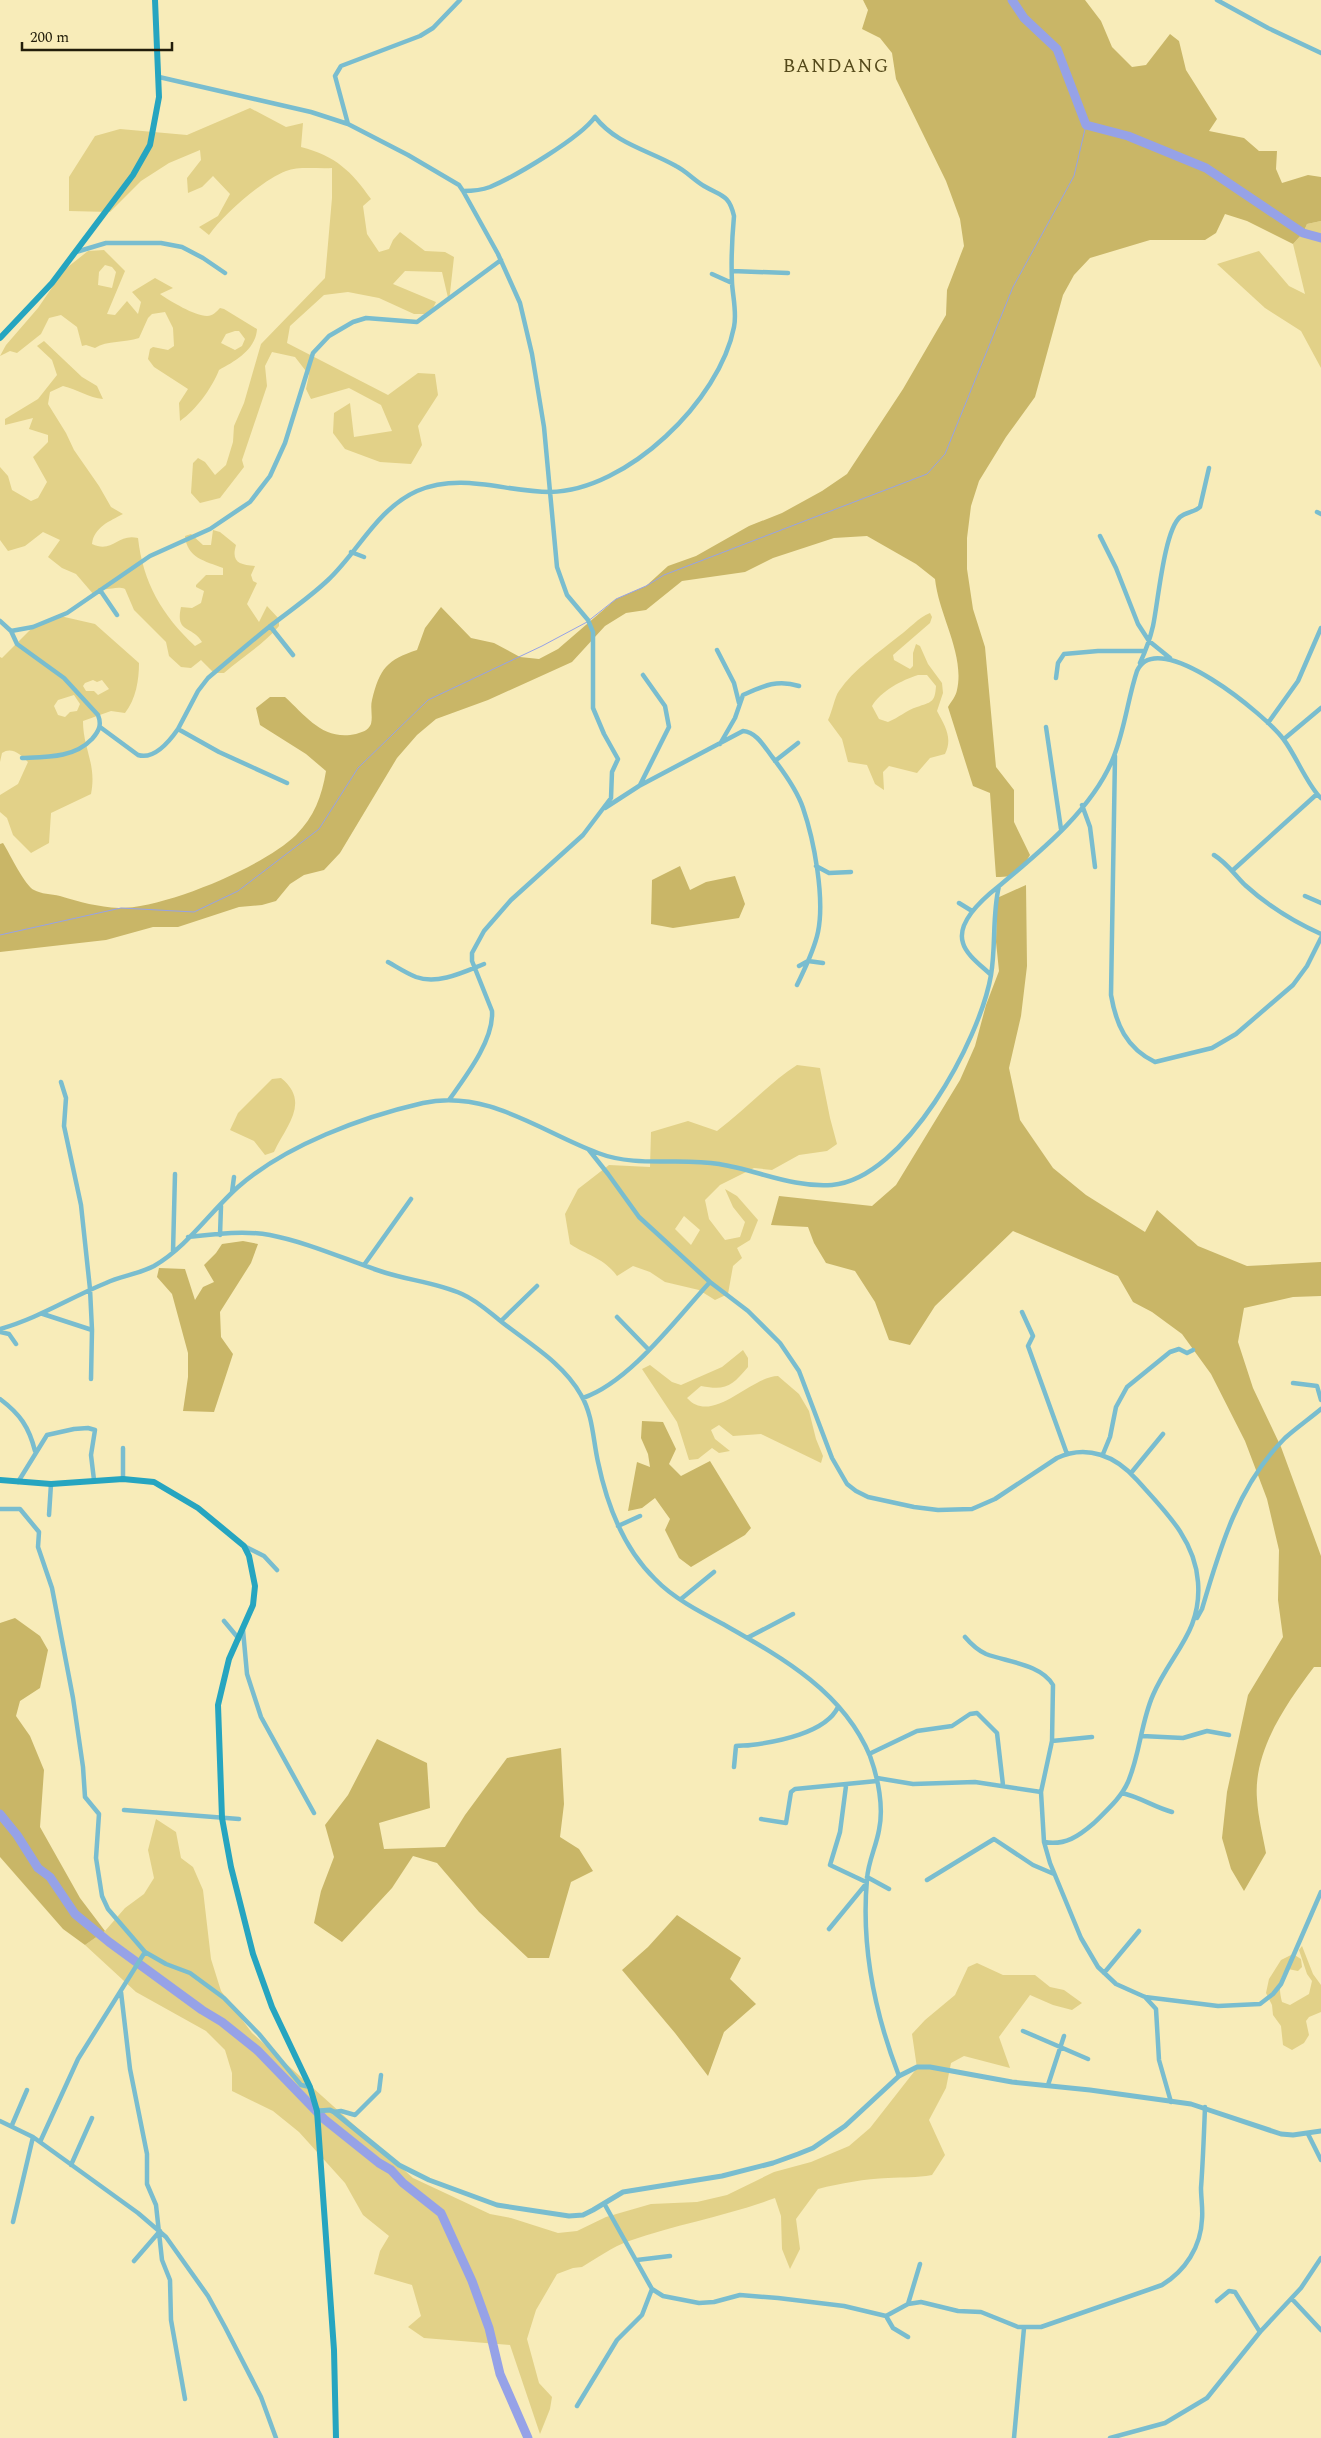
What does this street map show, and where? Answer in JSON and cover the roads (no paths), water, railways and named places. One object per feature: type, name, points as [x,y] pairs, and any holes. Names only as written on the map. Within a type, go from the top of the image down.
[{"type":"main road","points":[[0,338],[52,283],[133,175],[150,145],[159,98],[155,0]]},
{"type":"main road","points":[[0,1480],[51,1484],[123,1479],[154,1482],[198,1508],[244,1546],[254,1570],[253,1605],[229,1659],[218,1705],[222,1818],[230,1867],[253,1954],[272,2007],[310,2087],[317,2111],[334,2350],[336,2438]]},
{"type":"street","points":[[348,124],[335,76],[341,66],[420,36],[433,28],[460,0]]},
{"type":"street","points":[[1217,0],[1268,28],[1321,53]]},
{"type":"street","points":[[159,77],[311,112],[348,124],[408,155],[459,185],[501,260],[520,303],[532,354],[544,427],[557,567],[567,595],[588,620],[593,632],[594,708],[604,734],[618,759],[611,778],[611,798],[602,810],[583,835],[510,900],[484,931],[472,953],[474,970],[492,1011],[493,1019],[476,1060],[449,1100]]},
{"type":"street","points":[[0,621],[11,632],[17,644],[64,678],[98,715],[100,727],[138,755],[149,757],[163,746],[178,729],[198,691],[208,678],[327,581],[377,522],[416,492],[438,484],[459,482],[551,492],[570,491],[594,484],[620,471],[668,433],[689,412],[720,368],[730,346],[735,324],[732,283],[734,216],[728,200],[703,186],[676,166],[614,136],[595,117],[574,135],[498,182],[477,191],[464,191]]},
{"type":"street","points":[[74,252],[106,242],[161,242],[182,247],[225,273]]},
{"type":"street","points":[[11,632],[33,627],[67,613],[150,556],[210,529],[250,502],[270,476],[285,444],[313,353],[328,336],[353,322],[366,318],[417,322],[501,260]]},
{"type":"street","points":[[732,272],[788,273]]},
{"type":"street","points":[[712,274],[732,283]]},
{"type":"street","points":[[991,975],[962,942],[967,920],[972,910],[1032,859],[1082,806],[1101,782],[1115,755],[1134,681],[1149,641],[1174,528],[1180,517],[1196,511],[1200,507],[1209,468]]},
{"type":"street","points":[[1100,536],[1116,568],[1138,624],[1149,641],[1170,659]]},
{"type":"street","points":[[351,552],[364,557]]},
{"type":"street","points":[[100,590],[117,615]]},
{"type":"street","points":[[270,626],[293,655]]},
{"type":"street","points":[[1268,723],[1298,681],[1321,628]]},
{"type":"street","points":[[717,650],[734,683],[739,704]]},
{"type":"street","points":[[1056,678],[1058,663],[1064,654],[1098,651],[1145,651]]},
{"type":"street","points":[[1140,663],[1159,657],[1170,659],[1198,672],[1229,691],[1268,723],[1284,739],[1319,796],[1232,871]]},
{"type":"street","points":[[639,786],[669,727],[665,706],[643,675]]},
{"type":"street","points":[[719,745],[735,718],[743,695],[768,683],[781,682],[799,686]]},
{"type":"street","points":[[1284,739],[1321,708]]},
{"type":"street","points":[[22,758],[65,754],[78,750],[87,744],[100,727]]},
{"type":"street","points":[[1046,727],[1061,829]]},
{"type":"street","points":[[178,729],[219,752],[287,783]]},
{"type":"street","points":[[602,810],[639,786],[743,731],[756,736],[775,761],[802,806],[816,866],[820,911],[818,931],[808,961],[797,985]]},
{"type":"street","points":[[775,761],[798,743]]},
{"type":"street","points":[[1115,755],[1111,995],[1115,1020],[1123,1034],[1136,1048],[1155,1062],[1212,1048],[1236,1034],[1297,981],[1321,936],[1273,907],[1245,885],[1224,860],[1214,855]]},
{"type":"street","points":[[1082,806],[1090,828],[1095,867]]},
{"type":"street","points":[[816,866],[829,873],[851,872]]},
{"type":"street","points":[[0,1330],[43,1314],[90,1289],[154,1266],[173,1252],[221,1206],[232,1192],[253,1176],[310,1140],[402,1109],[449,1100],[465,1100],[500,1110],[588,1150],[609,1157],[631,1161],[694,1161],[722,1164],[752,1173],[815,1185],[850,1182],[867,1173],[886,1158],[929,1112],[941,1095],[969,1039],[991,975],[998,886]]},
{"type":"street","points":[[1305,896],[1321,903]]},
{"type":"street","points":[[959,903],[972,910]]},
{"type":"street","points":[[799,966],[808,961],[823,963]]},
{"type":"street","points":[[388,962],[424,979],[444,977],[474,970],[484,964]]},
{"type":"street","points":[[61,1082],[66,1098],[64,1126],[80,1205],[90,1289],[92,1378]]},
{"type":"street","points":[[588,1150],[639,1217],[710,1282],[748,1311],[780,1343],[799,1371],[832,1458],[847,1484],[856,1491],[868,1497],[914,1507],[938,1510],[972,1509],[995,1499],[1067,1454],[1090,1452],[1103,1454],[1131,1473],[1174,1522],[1191,1550],[1198,1582],[1196,1619]]},
{"type":"street","points":[[173,1252],[175,1174]]},
{"type":"street","points":[[232,1192],[234,1177]]},
{"type":"street","points":[[364,1265],[411,1199]]},
{"type":"street","points":[[220,1235],[221,1206]]},
{"type":"street","points":[[188,1237],[269,1235],[462,1294],[490,1312],[560,1369],[583,1398],[590,1418],[611,1512],[638,1558],[655,1580],[681,1599],[805,1675],[838,1707],[869,1754],[877,1780],[880,1824],[867,1881],[866,1921],[871,1981],[885,2036],[899,2076]]},
{"type":"street","points":[[583,1398],[600,1391],[613,1382],[648,1349],[710,1282]]},
{"type":"street","points":[[501,1321],[537,1286]]},
{"type":"street","points":[[1022,1312],[1033,1336],[1028,1346],[1067,1454]]},
{"type":"street","points":[[43,1314],[92,1330]]},
{"type":"street","points":[[618,1317],[648,1349]]},
{"type":"street","points":[[0,1330],[9,1334],[16,1344]]},
{"type":"street","points":[[1103,1454],[1110,1437],[1116,1407],[1127,1386],[1170,1352],[1180,1349],[1187,1353],[1192,1350]]},
{"type":"street","points":[[1292,1383],[1317,1386],[1321,1400]]},
{"type":"street","points":[[0,1398],[13,1408],[27,1425],[35,1451]]},
{"type":"street","points":[[1044,1842],[1051,1843],[1080,1836],[1122,1793],[1128,1782],[1152,1697],[1161,1678],[1190,1634],[1202,1609],[1231,1519],[1249,1484],[1285,1439],[1321,1409]]},
{"type":"street","points":[[18,1482],[35,1451],[49,1433],[88,1428],[96,1430],[91,1455],[94,1480]]},
{"type":"street","points":[[1131,1473],[1163,1434]]},
{"type":"street","points":[[123,1448],[123,1479]]},
{"type":"street","points":[[49,1515],[51,1484]]},
{"type":"street","points":[[0,1510],[20,1509],[39,1532],[38,1547],[52,1588],[73,1698],[83,1767],[85,1797],[99,1814],[96,1858],[102,1896],[108,1909],[145,1952],[166,1964],[190,1973],[224,1998],[259,2034],[300,2085],[310,2087]]},
{"type":"street","points":[[618,1526],[640,1516]]},
{"type":"street","points":[[244,1546],[264,1556],[277,1570]]},
{"type":"street","points":[[681,1599],[714,1572]]},
{"type":"street","points":[[747,1638],[793,1614]]},
{"type":"street","points":[[224,1621],[239,1639]]},
{"type":"street","points":[[243,1630],[247,1674],[261,1717],[314,1813]]},
{"type":"street","points":[[965,1637],[975,1648],[986,1654],[1028,1668],[1049,1679],[1054,1693],[1052,1741],[1041,1792],[1044,1842],[1054,1874],[1081,1938],[1094,1961],[1116,1984],[1145,1997],[1218,2006],[1252,2006],[1266,2000],[1281,1984],[1321,1892]]},
{"type":"street","points":[[734,1767],[736,1746],[748,1746],[794,1736],[826,1722],[838,1707]]},
{"type":"street","points":[[869,1754],[916,1731],[952,1726],[970,1714],[977,1713],[997,1733],[1003,1785]]},
{"type":"street","points":[[1142,1736],[1183,1738],[1207,1731],[1229,1735]]},
{"type":"street","points":[[1052,1741],[1092,1737]]},
{"type":"street","points":[[760,1818],[786,1823],[791,1792],[795,1788],[846,1786],[877,1780],[913,1784],[975,1782],[1041,1792]]},
{"type":"street","points":[[846,1786],[840,1832],[830,1865],[889,1889]]},
{"type":"street","points":[[1122,1793],[1136,1796],[1158,1808],[1172,1812]]},
{"type":"street","points":[[124,1810],[239,1819]]},
{"type":"street","points":[[927,1880],[994,1839],[1033,1865],[1054,1874]]},
{"type":"street","points":[[1046,1850],[1051,1843]]},
{"type":"street","points":[[829,1929],[867,1881]]},
{"type":"street","points":[[1104,1973],[1139,1931]]},
{"type":"street","points":[[40,2142],[78,2059],[145,1952]]},
{"type":"street","points":[[120,1992],[130,2070],[147,2154],[147,2184],[156,2205],[162,2260],[170,2280],[171,2320],[185,2399]]},
{"type":"street","points":[[1145,1997],[1156,2009],[1159,2060],[1170,2102]]},
{"type":"street","points":[[1023,2031],[1060,2048],[1088,2058]]},
{"type":"street","points":[[1048,2085],[1064,2036]]},
{"type":"street","points":[[317,2111],[330,2110],[334,2112],[399,2165],[429,2180],[496,2205],[569,2216],[583,2215],[605,2205],[623,2192],[722,2176],[773,2163],[798,2154],[819,2144],[846,2126],[899,2076],[917,2068],[930,2067],[1002,2080],[1205,2107],[1272,2132],[1308,2134],[1321,2131]]},
{"type":"street","points":[[334,2112],[341,2111],[355,2115],[379,2091],[380,2075]]},
{"type":"street","points":[[12,2125],[28,2090]]},
{"type":"street","points":[[605,2205],[652,2289],[663,2296],[699,2303],[714,2302],[732,2296],[760,2296],[844,2306],[886,2316],[908,2304],[920,2302],[958,2311],[981,2312],[1001,2322],[1024,2328],[1041,2327],[1148,2290],[1174,2278],[1184,2268],[1199,2238],[1202,2220],[1201,2191],[1205,2107]]},
{"type":"street","points":[[71,2165],[92,2118]]},
{"type":"street","points":[[0,2120],[33,2136],[160,2231],[208,2296],[260,2396],[276,2438]]},
{"type":"street","points":[[1308,2134],[1321,2160]]},
{"type":"street","points":[[13,2222],[33,2136]]},
{"type":"street","points":[[134,2261],[160,2231]]},
{"type":"street","points":[[637,2260],[670,2256]]},
{"type":"street","points":[[1110,2438],[1165,2423],[1207,2398],[1260,2332],[1310,2278],[1321,2258]]},
{"type":"street","points":[[908,2304],[920,2264]]},
{"type":"street","points":[[577,2406],[617,2340],[642,2315],[652,2289]]},
{"type":"street","points":[[1217,2300],[1229,2290],[1235,2292],[1260,2332]]},
{"type":"street","points":[[1292,2299],[1321,2330]]},
{"type":"street","points":[[886,2316],[893,2328],[908,2337]]},
{"type":"street","points":[[1014,2438],[1024,2328]]},
{"type":"waterway","points":[[1012,0],[1024,18],[1057,49],[1086,125],[1128,136],[1206,168],[1303,233],[1321,238]]},
{"type":"waterway","points":[[0,935],[121,908],[194,912],[238,891],[319,829],[358,768],[428,700],[542,646],[587,622],[616,599],[646,586],[664,575],[927,474],[945,454],[1013,287],[1074,176],[1086,125]]},
{"type":"waterway","points":[[0,1814],[17,1835],[38,1868],[50,1877],[75,1914],[109,1942],[202,2010],[222,2022],[257,2050],[324,2119],[379,2163],[391,2170],[403,2183],[441,2213],[472,2281],[489,2328],[500,2374],[528,2438]]},
{"type":"district","name":"BANDANG","points":[[836,65]]}]
